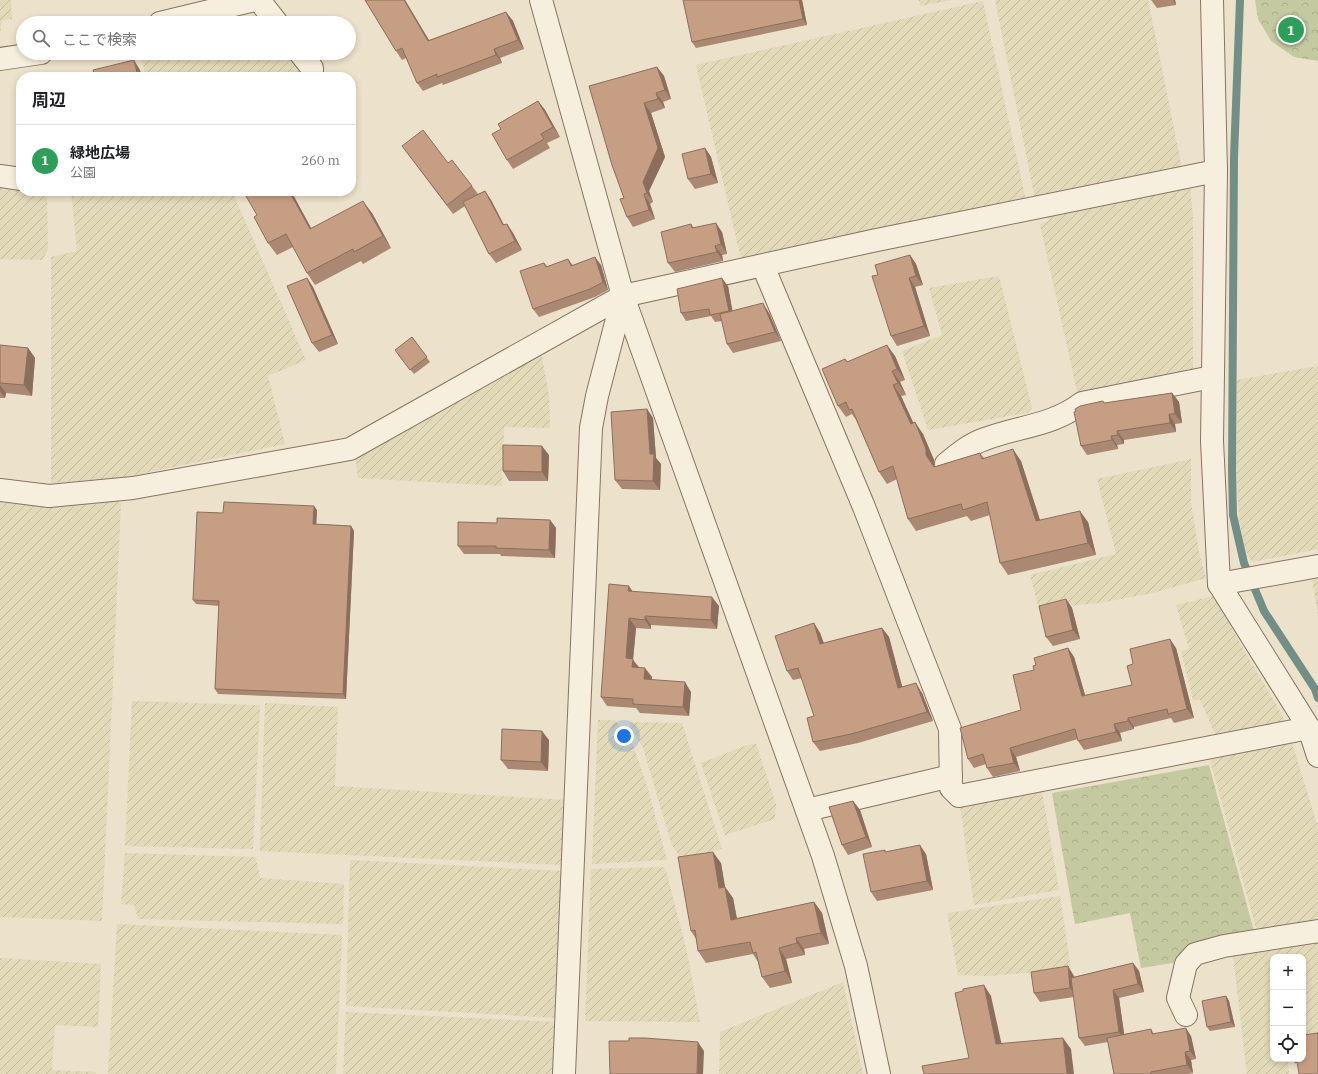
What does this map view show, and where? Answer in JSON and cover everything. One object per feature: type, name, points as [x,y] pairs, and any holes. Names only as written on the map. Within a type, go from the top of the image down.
[{"type":"street","points":[[189,16],[255,0]]},
{"type":"street","points":[[259,0],[272,16]]},
{"type":"street","points":[[541,0],[623,296],[807,810],[856,966],[879,1074]]},
{"type":"street","points":[[1212,0],[1216,171],[1212,441],[1220,584],[1309,728],[1318,756]]},
{"type":"street","points":[[0,59],[16,57]]},
{"type":"street","points":[[306,60],[312,68],[312,72]]},
{"type":"street","points":[[0,490],[49,496],[132,488],[350,449],[623,296],[1216,171]]},
{"type":"street","points":[[0,176],[16,178]]},
{"type":"street","points":[[763,266],[864,507],[950,729],[952,788],[959,796],[1309,728]]},
{"type":"street","points":[[564,1074],[591,428],[597,396],[623,296]]},
{"type":"street","points":[[946,464],[964,450],[984,439],[1053,420],[1069,413],[1082,403],[1212,377]]},
{"type":"street","points":[[1220,584],[1318,566]]},
{"type":"street","points":[[807,810],[951,776]]},
{"type":"street","points":[[1186,1015],[1178,998],[1186,964],[1195,954],[1224,946],[1318,931]]},
{"type":"shaded area","points":[[0,0],[11,0],[12,19],[2,20],[0,35]]},
{"type":"shaded area","points":[[919,0],[952,0],[920,6]]},
{"type":"shaded area","points":[[995,0],[1148,0],[1182,168],[1035,199]]},
{"type":"shaded area","points":[[983,1],[1026,201],[741,259],[696,65]]},
{"type":"shaded area","points":[[142,60],[296,60],[302,72],[145,72]]},
{"type":"shaded area","points":[[0,184],[16,186],[16,196],[47,196],[48,250],[42,260],[0,259]]},
{"type":"shaded area","points":[[1190,184],[1193,218],[1193,371],[1078,396],[1040,224],[1049,221],[1047,214]]},
{"type":"shaded area","points":[[72,196],[234,196],[306,360],[268,376],[285,444],[125,477],[51,483],[51,257],[77,251]]},
{"type":"shaded area","points":[[999,276],[1032,408],[1027,413],[928,430],[902,351],[942,335],[929,288]]},
{"type":"shaded area","points":[[541,351],[549,396],[550,428],[504,427],[502,486],[358,478],[355,456]]},
{"type":"shaded area","points":[[1318,366],[1318,549],[1252,562],[1245,550],[1239,518],[1236,469],[1237,380]]},
{"type":"shaded area","points":[[1191,459],[1191,502],[1199,553],[1206,578],[1153,593],[1099,603],[1070,606],[1040,613],[1030,575],[1116,554],[1097,479]]},
{"type":"shaded area","points":[[116,497],[121,504],[102,921],[0,917],[0,500]]},
{"type":"shaded area","points":[[1318,573],[1318,615],[1311,574]]},
{"type":"shaded area","points":[[1213,596],[1283,716],[1283,723],[1216,736],[1200,700],[1193,700],[1181,651],[1189,649],[1176,605]]},
{"type":"shaded area","points":[[132,701],[260,705],[253,849],[125,846]]},
{"type":"shaded area","points":[[265,703],[338,707],[335,786],[566,800],[562,865],[260,851]]},
{"type":"shaded area","points":[[598,720],[615,720],[633,745],[648,789],[667,860],[592,864]]},
{"type":"shaded area","points":[[630,722],[682,723],[722,849],[689,856],[679,855],[672,846],[643,748],[630,727]]},
{"type":"shaded area","points":[[1291,740],[1318,827],[1318,923],[1257,932],[1210,760]]},
{"type":"shaded area","points":[[756,744],[776,804],[775,819],[725,835],[701,763],[747,745]]},
{"type":"shaded area","points":[[1042,791],[1059,890],[974,905],[960,806]]},
{"type":"shaded area","points":[[125,853],[256,857],[260,878],[344,884],[343,924],[138,919],[134,905],[121,904]]},
{"type":"shaded area","points":[[350,860],[561,871],[556,1018],[346,1006]]},
{"type":"shaded area","points":[[665,867],[687,952],[700,1022],[585,1021],[591,869]]},
{"type":"shaded area","points":[[1060,896],[1071,969],[989,976],[958,975],[947,913]]},
{"type":"shaded area","points":[[117,924],[342,935],[336,1074],[108,1074]]},
{"type":"shaded area","points":[[1318,941],[1318,1037],[1306,1039],[1306,954],[1270,954],[1270,1062],[1288,1062],[1289,1074],[1247,1074],[1233,956]]},
{"type":"shaded area","points":[[0,958],[101,964],[98,1027],[55,1025],[52,1070],[96,1072],[96,1074],[0,1074]]},
{"type":"shaded area","points":[[843,982],[863,1074],[719,1074],[720,1032]]},
{"type":"shaded area","points":[[346,1012],[556,1022],[553,1074],[343,1074]]},
{"type":"green space","points":[[1255,0],[1318,0],[1318,61],[1294,57],[1271,41],[1258,19]]},
{"type":"green space","points":[[1209,765],[1255,935],[1179,962],[1141,968],[1130,913],[1075,924],[1052,793]]},
{"type":"building","points":[[365,0],[404,0],[428,41],[506,12],[518,40],[494,49],[496,55],[437,77],[437,74],[417,83],[402,48],[396,51]]},
{"type":"building","points":[[683,0],[799,0],[803,19],[692,42]]},
{"type":"building","points":[[134,60],[137,72],[94,72],[93,70]]},
{"type":"building","points":[[657,67],[665,90],[656,93],[658,99],[644,103],[658,148],[643,182],[647,193],[644,194],[649,210],[627,217],[620,199],[624,198],[612,165],[589,86]]},
{"type":"building","points":[[538,101],[553,127],[541,134],[544,139],[507,160],[492,134],[501,129],[498,124]]},
{"type":"building","points":[[423,130],[448,163],[452,160],[472,186],[447,205],[402,146]]},
{"type":"building","points":[[705,148],[711,174],[688,179],[682,154]]},
{"type":"building","points":[[485,191],[503,225],[507,224],[515,241],[489,254],[463,202]]},
{"type":"building","points":[[246,196],[292,196],[310,229],[363,201],[383,236],[354,252],[353,249],[307,273],[286,234],[268,243],[254,217],[257,215]]},
{"type":"building","points":[[716,223],[721,244],[715,246],[717,252],[668,263],[661,232],[691,224],[692,228]]},
{"type":"building","points":[[910,255],[916,276],[909,278],[924,326],[891,336],[872,276],[878,275],[875,265]]},
{"type":"building","points":[[595,257],[603,282],[590,289],[533,309],[520,271],[544,263],[546,267],[568,259],[571,266]]},
{"type":"building","points":[[307,278],[332,335],[312,343],[287,286]]},
{"type":"building","points":[[722,278],[729,311],[710,315],[709,309],[681,313],[677,289]]},
{"type":"building","points":[[763,303],[775,332],[727,344],[720,314]]},
{"type":"building","points":[[412,337],[427,357],[410,370],[395,350]]},
{"type":"building","points":[[0,345],[28,348],[24,385],[0,383]]},
{"type":"building","points":[[887,345],[897,369],[892,371],[898,383],[893,385],[911,424],[915,422],[926,449],[926,455],[934,467],[980,453],[982,459],[1013,449],[1036,521],[1080,511],[1088,543],[1000,563],[987,502],[963,510],[961,504],[908,519],[893,466],[879,472],[852,409],[849,410],[846,402],[838,406],[822,369],[845,359],[847,362]]},
{"type":"building","points":[[1172,393],[1175,414],[1169,414],[1170,423],[1117,431],[1118,435],[1111,436],[1112,440],[1081,446],[1074,412],[1076,411],[1075,409],[1080,406],[1103,401],[1104,403]]},
{"type":"building","points":[[647,409],[650,454],[654,454],[653,481],[615,480],[611,412]]},
{"type":"building","points":[[503,445],[542,446],[542,472],[503,471]]},
{"type":"building","points":[[224,502],[314,506],[313,524],[351,526],[343,694],[215,689],[219,601],[193,600],[197,512],[223,513]]},
{"type":"building","points":[[497,518],[550,520],[549,550],[496,548],[496,546],[458,546],[458,522],[497,523]]},
{"type":"building","points":[[609,584],[629,586],[628,591],[712,597],[711,620],[645,616],[645,620],[629,618],[626,658],[633,659],[632,667],[645,668],[644,679],[685,682],[683,707],[633,704],[633,699],[601,697]]},
{"type":"building","points":[[1066,599],[1073,630],[1046,637],[1039,606]]},
{"type":"building","points":[[814,623],[820,644],[882,628],[898,688],[916,683],[927,712],[851,734],[813,742],[807,718],[814,716],[798,668],[787,671],[775,636]]},
{"type":"building","points":[[1170,639],[1187,709],[1168,714],[1167,709],[1128,718],[1128,721],[1114,724],[1116,732],[1078,741],[1075,729],[1010,748],[1014,763],[987,768],[983,754],[968,759],[960,728],[1021,710],[1013,675],[1034,670],[1033,666],[1036,665],[1034,658],[1068,648],[1082,696],[1132,685],[1127,666],[1133,664],[1130,649]]},
{"type":"building","points":[[502,729],[542,731],[541,762],[501,760]]},
{"type":"building","points":[[853,801],[866,837],[842,845],[829,807]]},
{"type":"building","points":[[920,845],[927,881],[871,892],[863,854],[885,850],[885,852]]},
{"type":"building","points":[[713,852],[719,888],[725,887],[731,920],[814,902],[821,933],[796,938],[797,943],[779,948],[785,971],[762,977],[756,952],[753,953],[750,942],[698,951],[695,930],[691,931],[678,857]]},
{"type":"building","points":[[1133,963],[1138,984],[1113,990],[1119,1032],[1079,1038],[1071,978]]},
{"type":"building","points":[[1068,966],[1070,988],[1034,993],[1031,972]]},
{"type":"building","points":[[984,985],[996,1044],[1063,1038],[1067,1074],[924,1074],[922,1066],[969,1058],[955,993],[963,991],[963,989]]},
{"type":"building","points":[[1226,996],[1231,1022],[1207,1027],[1202,1001]]},
{"type":"building","points":[[1186,1028],[1190,1051],[1185,1052],[1187,1065],[1151,1072],[1151,1074],[1114,1074],[1107,1038],[1151,1029],[1152,1034]]},
{"type":"building","points":[[1318,1033],[1318,1074],[1299,1074],[1297,1062],[1306,1062],[1306,1035]]},
{"type":"building","points":[[629,1038],[698,1042],[697,1074],[610,1074],[609,1041],[629,1041]]},
{"type":"waterway","points":[[1240,0],[1234,157],[1233,515],[1244,563],[1264,611],[1315,689],[1318,698]]},
{"type":"place","name":"緑地広場","points":[[1291,30]]}]
